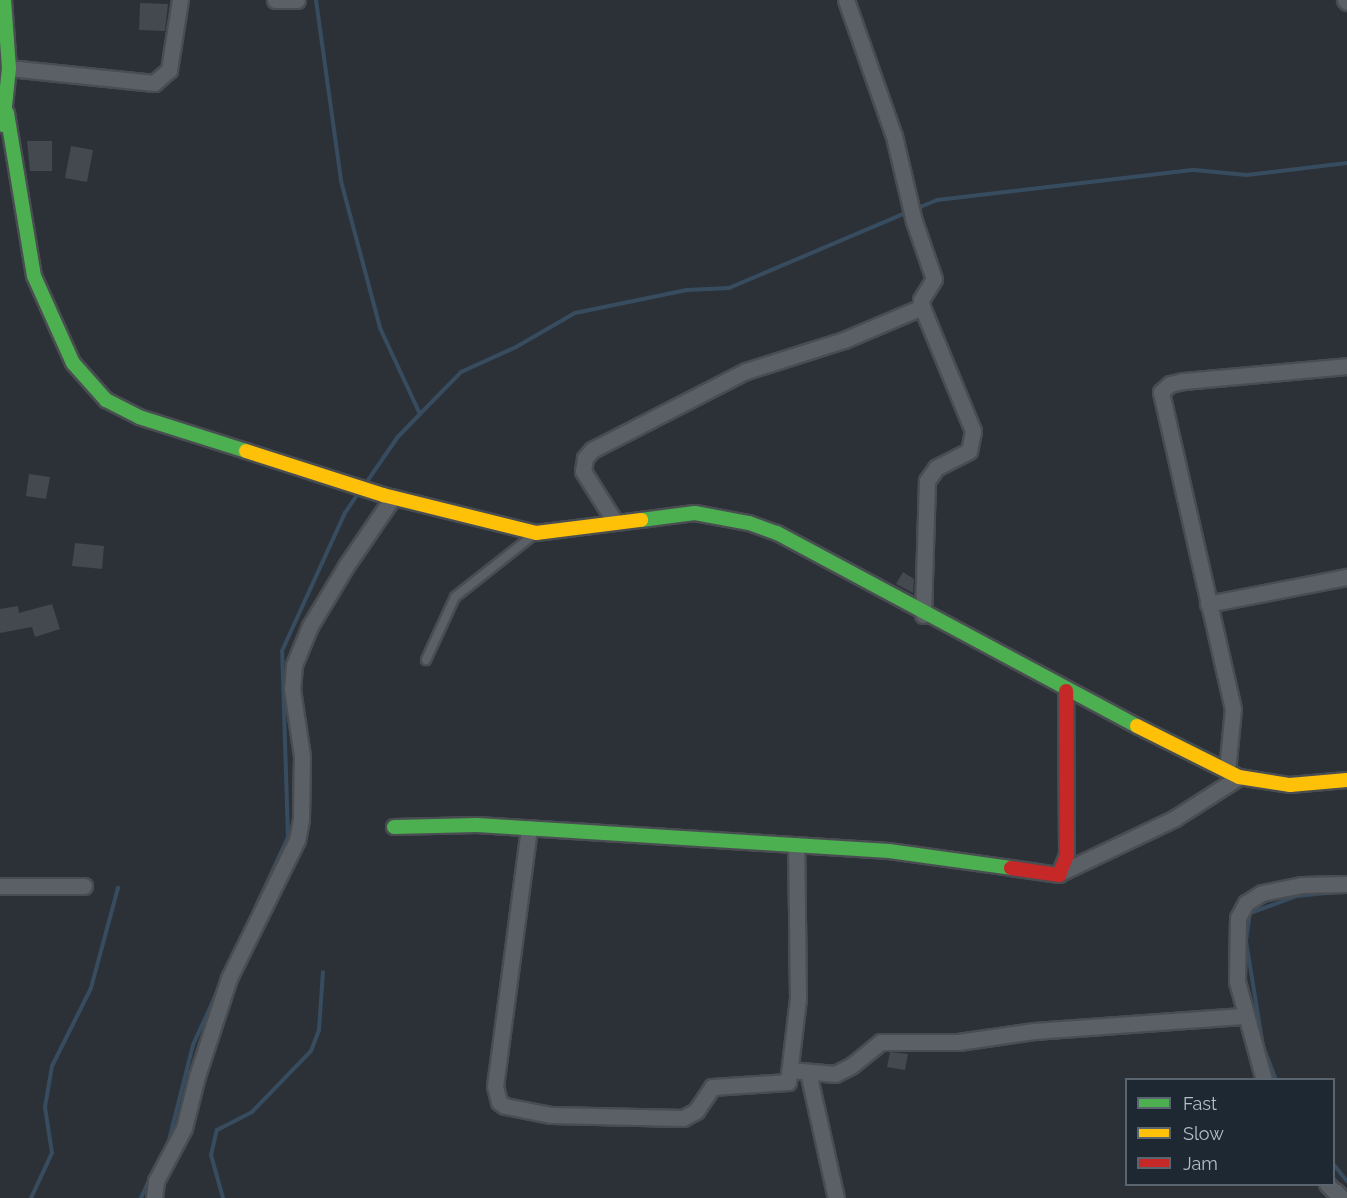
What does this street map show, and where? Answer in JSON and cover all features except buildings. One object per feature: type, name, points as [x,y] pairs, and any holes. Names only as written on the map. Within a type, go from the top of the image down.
[{"type":"street","points":[[4,0],[9,68],[7,113],[34,276],[73,363],[106,400],[139,417],[327,478],[388,496],[536,533],[695,513],[749,523],[777,533],[923,615],[1066,691],[1233,774],[1290,785],[1347,780]]},
{"type":"street","points":[[9,68],[154,83],[169,70],[180,0]]},
{"type":"street","points":[[275,0],[297,0]]},
{"type":"street","points":[[846,0],[894,136],[914,221],[934,279],[921,300],[922,307],[973,430],[969,451],[936,468],[927,481],[923,615]]},
{"type":"street","points":[[0,134],[7,113]]},
{"type":"street","points":[[615,522],[583,471],[585,458],[592,450],[746,371],[844,340],[922,307]]},
{"type":"street","points":[[1233,774],[1233,709],[1161,392],[1170,384],[1183,381],[1347,366]]},
{"type":"street","points":[[154,1198],[156,1181],[184,1128],[197,1076],[230,978],[297,840],[301,819],[302,756],[292,689],[294,665],[310,626],[388,496]]},
{"type":"street","points":[[1208,604],[1347,578]]},
{"type":"street","points":[[1062,872],[1067,855],[1066,691]]},
{"type":"street","points":[[394,827],[529,828],[889,851],[1053,875],[1175,818],[1233,774]]},
{"type":"street","points":[[529,828],[495,1086],[500,1102],[551,1114],[683,1118],[696,1111],[712,1087],[785,1084],[791,1070],[798,998],[796,845]]},
{"type":"street","points":[[1263,1078],[1237,981],[1238,918],[1246,903],[1262,893],[1302,885],[1347,884]]},
{"type":"street","points":[[0,886],[84,886]]},
{"type":"street","points":[[791,1070],[843,1071],[881,1042],[958,1042],[1034,1031],[1245,1016]]},
{"type":"street","points":[[808,1072],[836,1198]]},
{"type":"street","points":[[1328,1186],[1342,1198]]},
{"type":"lane","points":[[426,660],[442,618],[455,597],[536,533]]},
{"type":"waterway","points":[[316,0],[341,181],[380,328],[420,414],[397,438],[366,483]]},
{"type":"waterway","points":[[915,209],[937,200],[1194,170],[1247,175],[1347,163]]},
{"type":"waterway","points":[[420,414],[461,372],[516,347],[575,313],[687,290],[729,288],[908,212]]},
{"type":"waterway","points":[[256,906],[288,837],[282,651],[345,513],[358,494]]},
{"type":"waterway","points":[[31,1198],[52,1153],[45,1107],[52,1066],[91,988],[118,888]]},
{"type":"waterway","points":[[1275,1078],[1263,1046],[1246,941],[1250,913],[1297,896],[1347,891]]},
{"type":"waterway","points":[[223,1198],[211,1155],[217,1130],[252,1112],[311,1051],[319,1030],[323,972]]},
{"type":"waterway","points":[[168,1144],[193,1045],[217,992]]},
{"type":"waterway","points":[[1335,1166],[1347,1181]]},
{"type":"waterway","points":[[141,1198],[149,1180]]},
{"type":"traffic: fast","points":[[3,125],[9,68],[4,0]]},
{"type":"traffic: fast","points":[[7,113],[34,276],[73,363],[106,400],[139,417],[246,451]]},
{"type":"traffic: fast","points":[[641,520],[695,513],[749,523],[777,533],[1137,726]]},
{"type":"traffic: fast","points":[[394,827],[477,825],[889,851],[1011,868]]},
{"type":"traffic: slow","points":[[246,451],[383,495],[536,533],[641,520]]},
{"type":"traffic: slow","points":[[1137,726],[1239,777],[1290,785],[1347,780]]},
{"type":"traffic: jam","points":[[1011,868],[1059,875],[1067,855],[1066,691]]}]
